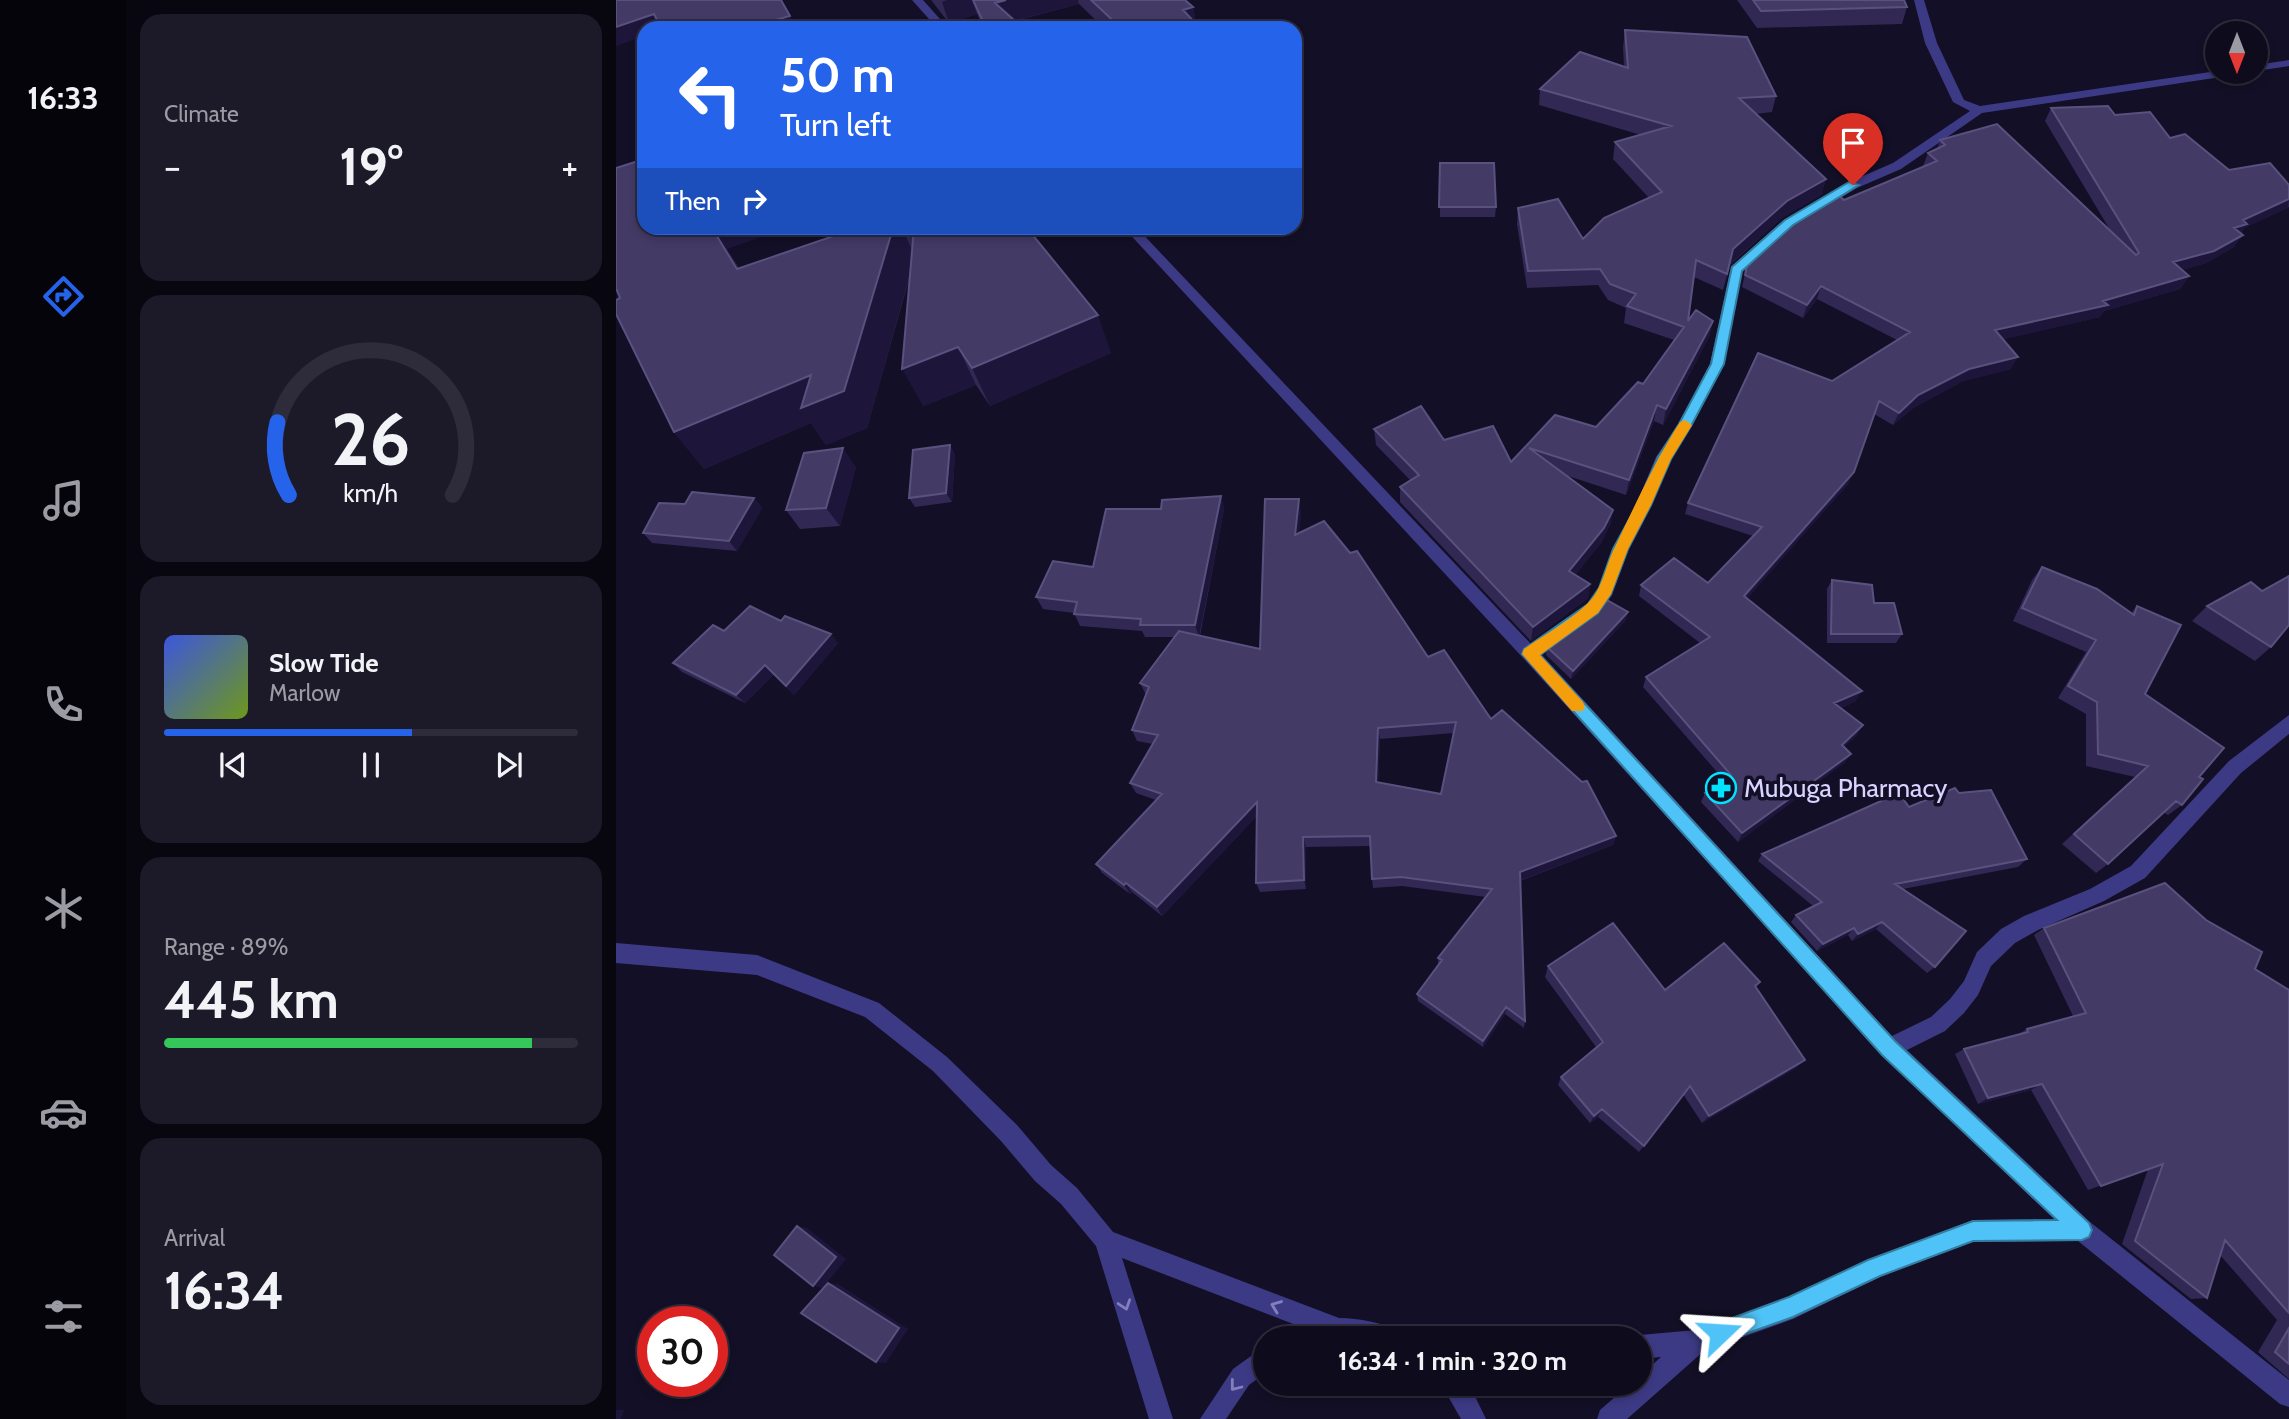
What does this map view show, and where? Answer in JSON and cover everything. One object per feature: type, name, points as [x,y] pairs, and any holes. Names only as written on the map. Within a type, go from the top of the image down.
[{"type":"street","points":[[917,0],[936,21]]},
{"type":"street","points":[[1919,0],[1931,44],[1959,102],[1979,110]]},
{"type":"street","points":[[2268,66],[2289,63]]},
{"type":"street","points":[[1530,654],[1593,609],[1606,590],[1621,549],[1644,505],[1664,457],[1685,426],[1717,364],[1736,270],[1789,223],[1853,185],[1896,166],[1979,110],[2205,76]]},
{"type":"street","points":[[1137,235],[1530,654],[1888,1048],[2082,1230],[2289,1395]]},
{"type":"street","points":[[1888,1048],[1937,1024],[1957,1006],[1971,988],[1984,959],[2008,936],[2031,923],[2097,895],[2138,872],[2235,767],[2289,723]]},
{"type":"street","points":[[616,953],[757,965],[872,1010],[940,1064],[1009,1133],[1043,1173],[1069,1196],[1105,1240],[1161,1419]]},
{"type":"street","points":[[1652,1346],[1696,1342],[1793,1307],[1875,1268],[1973,1231],[2082,1230]]},
{"type":"street","points":[[1105,1240],[1329,1326]]},
{"type":"street","points":[[1609,1419],[1696,1342]]},
{"type":"street","points":[[1212,1419],[1241,1377],[1253,1368]]},
{"type":"street","points":[[1460,1396],[1474,1419]]},
{"type":"building","points":[[616,0],[781,0],[790,16],[772,21],[658,21],[654,14],[616,27]]},
{"type":"building","points":[[973,0],[1006,0],[995,3],[1015,21],[983,21]]},
{"type":"building","points":[[1091,0],[1185,0],[1193,7],[1183,10],[1193,21],[1114,21]]},
{"type":"building","points":[[1753,0],[1904,0],[1907,7],[1761,11]]},
{"type":"building","points":[[1625,30],[1747,37],[1776,96],[1739,98],[1826,179],[1787,201],[1733,249],[1727,274],[1696,260],[1688,321],[1696,310],[1713,321],[1666,409],[1657,405],[1629,480],[1529,448],[1613,510],[1604,528],[1569,571],[1590,584],[1533,627],[1400,487],[1419,475],[1374,429],[1421,406],[1444,440],[1493,426],[1511,462],[1555,415],[1596,427],[1638,382],[1643,384],[1684,327],[1627,306],[1636,294],[1610,284],[1600,269],[1528,271],[1518,208],[1558,199],[1583,239],[1604,218],[1662,192],[1615,142],[1671,126],[1540,89],[1580,52],[1628,68]]},
{"type":"building","points":[[2108,106],[2115,115],[2150,112],[2170,138],[2185,134],[2229,170],[2270,163],[2289,185],[2289,199],[2243,220],[2247,224],[2234,228],[2243,235],[2214,251],[2173,262],[2189,276],[2103,301],[2108,305],[1995,330],[2018,357],[1969,369],[1918,395],[1899,413],[1879,401],[1854,472],[1744,596],[1862,691],[1834,703],[1863,725],[1842,745],[1851,754],[1742,833],[1705,793],[1731,775],[1646,677],[1710,637],[1641,585],[1674,558],[1708,583],[1762,527],[1688,503],[1758,353],[1832,381],[1910,332],[1821,286],[1807,305],[1745,275],[1748,261],[1799,215],[1836,193],[1844,200],[1937,161],[1928,153],[1945,145],[1940,140],[1997,124],[2136,255],[2139,253],[2051,108]]},
{"type":"building","points":[[637,161],[637,235],[716,235],[737,269],[837,235],[891,235],[844,391],[801,408],[811,375],[674,432],[616,314],[616,300],[620,298],[616,288],[616,168]]},
{"type":"building","points":[[1440,163],[1494,163],[1496,207],[1439,207]]},
{"type":"building","points":[[913,235],[1033,235],[1098,315],[972,368],[958,347],[902,369]]},
{"type":"building","points":[[950,445],[946,493],[909,498],[913,450]]},
{"type":"building","points":[[843,448],[826,508],[786,510],[804,453]]},
{"type":"building","points":[[692,492],[754,498],[729,541],[643,533],[659,503],[685,504]]},
{"type":"building","points":[[1221,496],[1195,625],[1140,625],[1141,619],[1074,614],[1077,602],[1036,597],[1053,561],[1093,567],[1106,509],[1161,509],[1162,500]]},
{"type":"building","points":[[1265,499],[1299,499],[1295,535],[1324,521],[1350,553],[1357,551],[1428,657],[1444,650],[1491,719],[1502,710],[1582,782],[1587,781],[1616,836],[1520,872],[1525,1021],[1506,1007],[1483,1041],[1417,994],[1442,960],[1438,958],[1492,889],[1401,877],[1372,879],[1370,836],[1303,837],[1304,880],[1256,883],[1257,802],[1157,907],[1096,864],[1162,794],[1130,783],[1158,735],[1132,730],[1149,687],[1140,683],[1179,631],[1260,649]],"holes":[[[1456,722],[1441,794],[1376,782],[1378,728]]]},
{"type":"building","points":[[2042,567],[2097,589],[2134,615],[2137,606],[2181,625],[2145,694],[2224,748],[2199,777],[2203,779],[2182,805],[2176,801],[2108,864],[2074,834],[2148,766],[2098,754],[2097,702],[2068,686],[2096,640],[2022,608]]},
{"type":"building","points":[[2289,576],[2289,625],[2271,647],[2207,606],[2251,582],[2262,591]]},
{"type":"building","points":[[1832,580],[1872,585],[1874,603],[1894,603],[1902,634],[1831,634]]},
{"type":"building","points":[[1607,600],[1628,612],[1573,671],[1547,647],[1602,607]]},
{"type":"building","points":[[750,606],[781,621],[785,616],[831,634],[786,686],[765,665],[736,695],[673,663],[713,625],[724,631]]},
{"type":"building","points":[[1955,788],[1959,793],[1991,790],[2027,859],[1895,884],[1966,931],[1935,967],[1882,922],[1858,934],[1854,928],[1823,944],[1796,915],[1822,902],[1762,854],[1899,793],[1909,807]]},
{"type":"building","points":[[2165,883],[2206,920],[2262,952],[2255,969],[2289,990],[2289,1313],[2225,1240],[2207,1298],[2135,1241],[2163,1164],[2101,1186],[2042,1084],[1988,1098],[1964,1049],[2086,1013],[2044,928]]},
{"type":"building","points":[[1613,923],[1665,990],[1724,943],[1760,982],[1755,986],[1805,1060],[1709,1116],[1690,1086],[1644,1146],[1602,1109],[1594,1116],[1561,1077],[1603,1042],[1548,966]]},
{"type":"building","points":[[797,1226],[836,1257],[813,1286],[774,1255]]},
{"type":"building","points":[[828,1283],[899,1328],[876,1362],[801,1313]]},
{"type":"building","points":[[2289,1328],[2289,1364],[2275,1352]]},
{"type":"slow traffic","points":[[1577,707],[1530,654],[1593,609],[1606,590],[1621,549],[1644,505],[1664,457],[1685,425]]},
{"type":"place","name":"Mubuga Pharmacy","points":[[1721,788]]},
{"type":"route","points":[[1720,1333],[1793,1307],[1875,1268],[1973,1231],[2082,1230],[1888,1048],[1530,654],[1593,609],[1606,590],[1621,549],[1644,505],[1664,457],[1685,426],[1717,364],[1736,270],[1789,223],[1853,185]]}]
